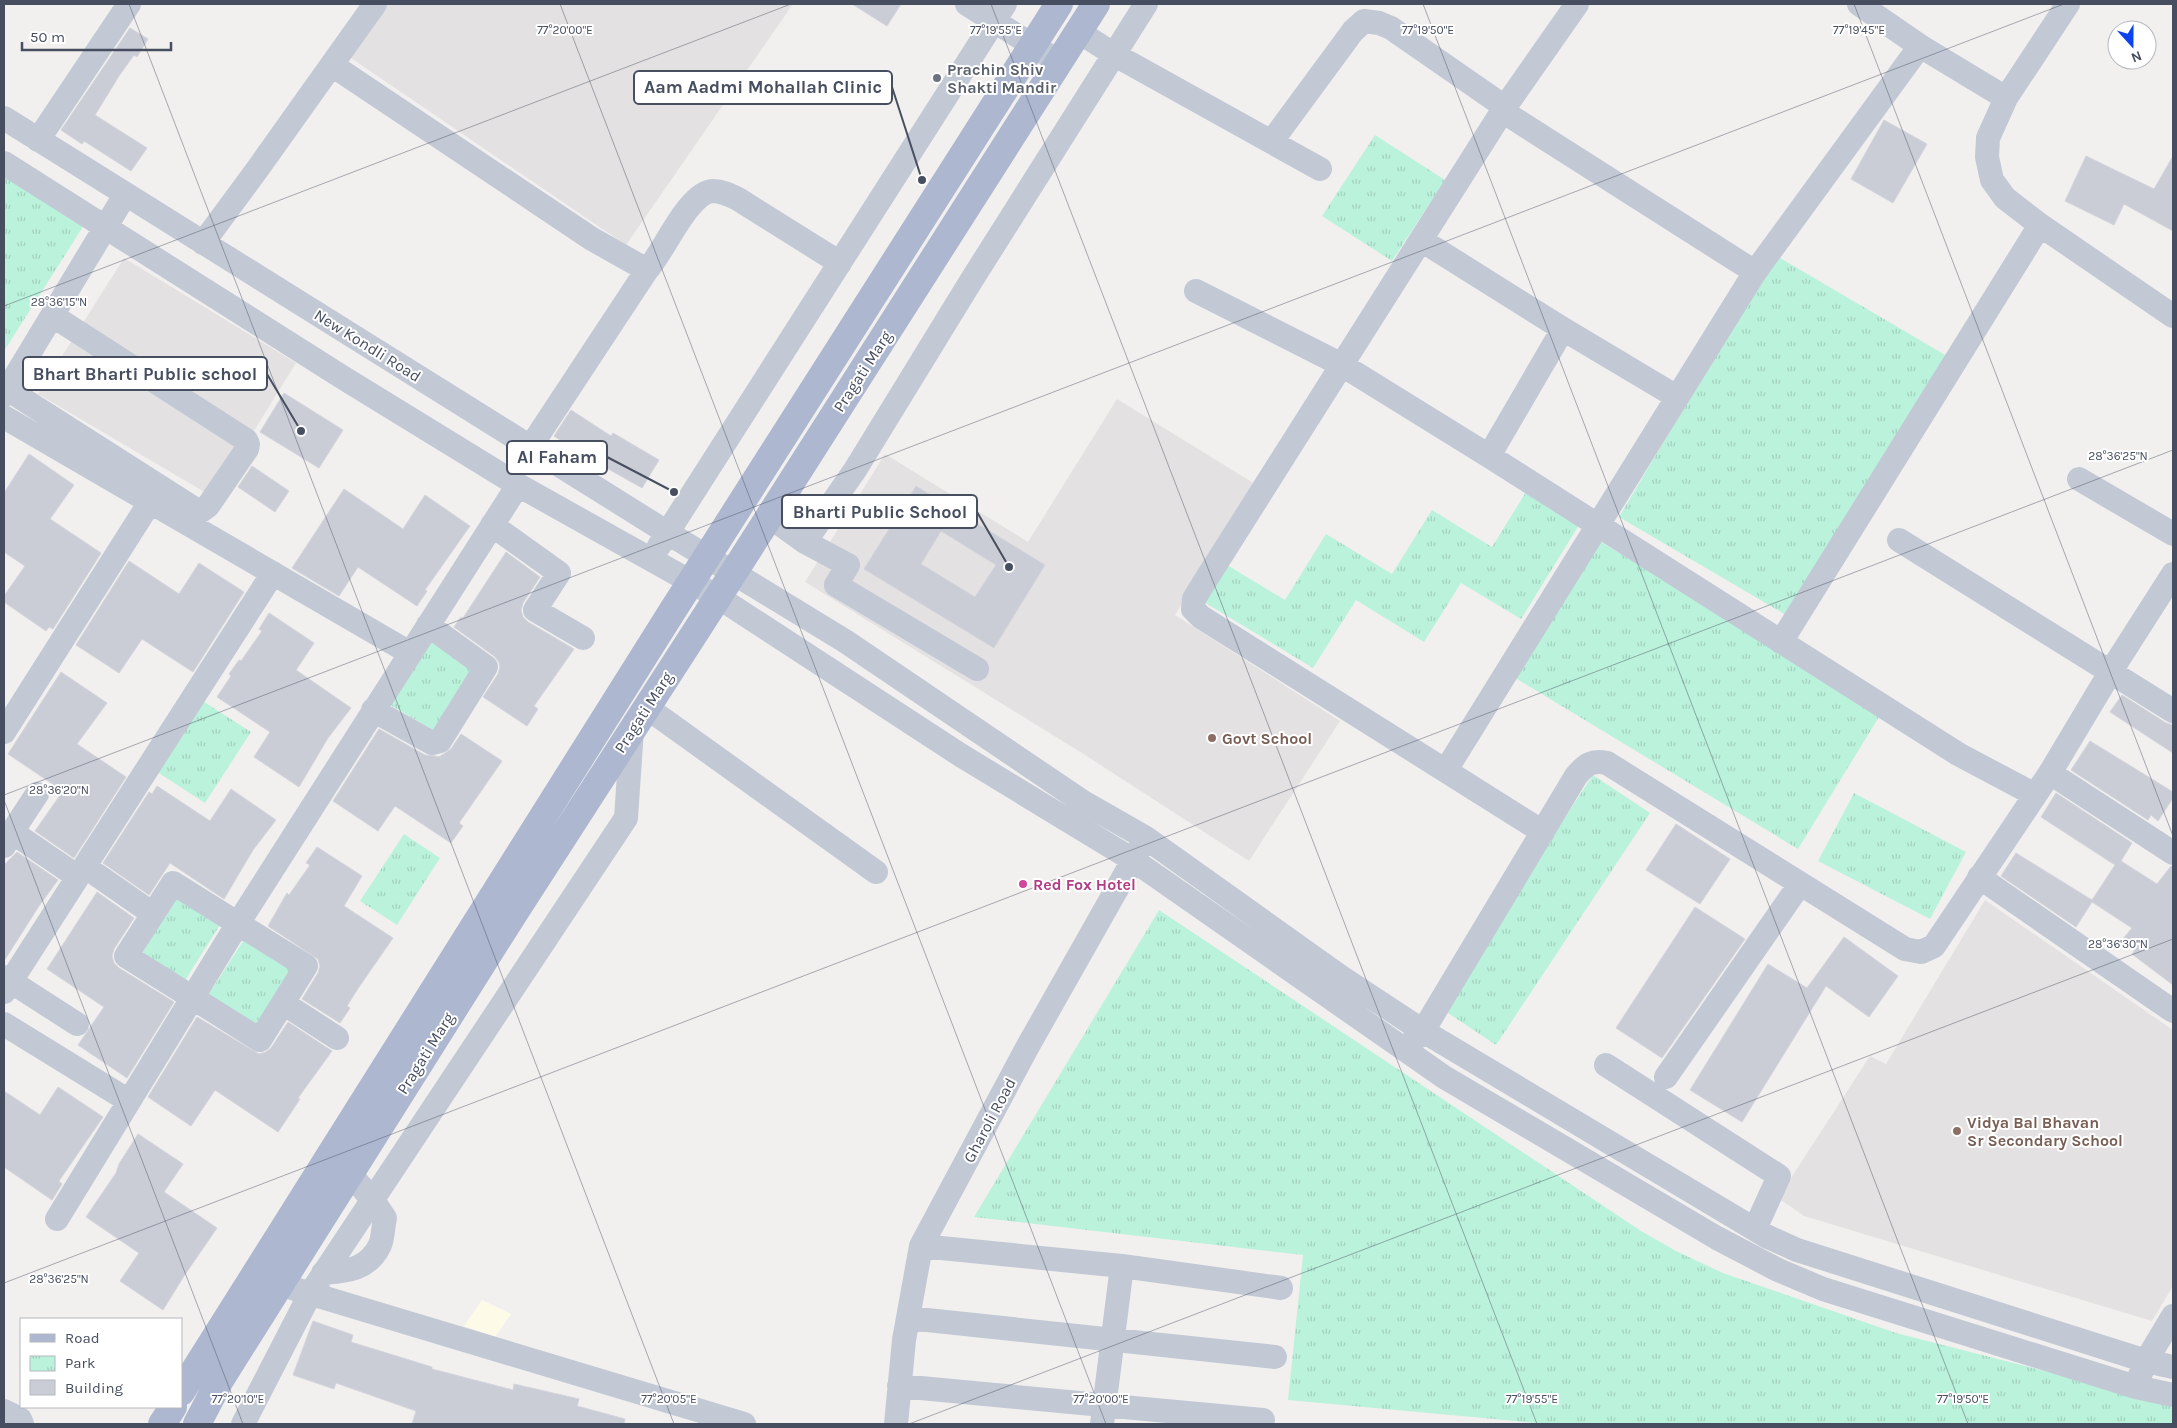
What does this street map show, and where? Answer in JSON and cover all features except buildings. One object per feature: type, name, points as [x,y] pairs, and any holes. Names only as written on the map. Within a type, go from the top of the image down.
[{"type":"main road","name":"Pragati Marg","points":[[182,1390],[707,556],[1059,4]]},
{"type":"main road","name":"Pragati Marg","points":[[197,1424],[220,1380],[350,1174],[1096,4]]},
{"type":"main road","points":[[162,1424],[172,1408]]},
{"type":"street","points":[[38,140],[129,4]]},
{"type":"street","points":[[203,243],[375,4]]},
{"type":"street","points":[[967,4],[1000,13],[1032,46],[1059,62]]},
{"type":"street","points":[[806,542],[855,470],[971,281],[1146,4]]},
{"type":"street","points":[[1544,832],[1201,617],[1192,609],[1194,600],[1200,590],[1504,109],[1577,4]]},
{"type":"street","points":[[1859,4],[1920,46],[2006,98]]},
{"type":"street","points":[[2068,4],[2006,98],[1988,138],[1987,157],[1992,180],[2005,198],[2040,225],[2173,316]]},
{"type":"street","points":[[649,560],[1000,13]]},
{"type":"street","points":[[1272,141],[1353,31],[1364,21],[1379,22],[1391,28],[1504,109],[1755,272]]},
{"type":"street","points":[[1079,32],[1115,55],[1320,169]]},
{"type":"street","points":[[1446,770],[1755,272],[1920,46]]},
{"type":"street","points":[[332,65],[592,239],[647,270]]},
{"type":"street","name":"New Kondli Road","points":[[4,118],[668,533],[845,641],[1083,802],[1146,838],[1341,977],[1423,1031],[1755,1229],[1797,1250],[2146,1361],[2173,1367]]},
{"type":"street","points":[[4,163],[333,372],[518,485],[718,597],[962,756],[1133,860],[1444,1077],[1717,1238],[1778,1270],[1823,1289],[2136,1387],[2173,1395]]},
{"type":"street","points":[[531,446],[647,270],[694,202],[701,195],[711,191],[722,192],[738,199],[840,263]]},
{"type":"street","points":[[53,316],[246,440],[247,449],[208,506],[201,511],[194,509],[5,392],[107,228],[125,195]]},
{"type":"street","points":[[1781,642],[2040,225]]},
{"type":"street","points":[[1421,240],[1563,329],[1678,397]]},
{"type":"street","points":[[1196,291],[1342,365],[1958,754],[2035,795]]},
{"type":"street","points":[[1488,456],[1563,329]]},
{"type":"street","points":[[4,417],[410,653]]},
{"type":"street","points":[[2078,479],[2173,534]]},
{"type":"street","points":[[57,1219],[192,998],[373,710],[518,485]]},
{"type":"street","points":[[4,732],[150,502]]},
{"type":"street","points":[[769,516],[806,542],[848,565],[836,585],[977,669]]},
{"type":"street","points":[[492,525],[559,573],[535,610],[583,638]]},
{"type":"street","points":[[1899,540],[2173,711]]},
{"type":"street","points":[[77,1024],[6,984],[87,876],[273,573]]},
{"type":"street","points":[[1404,1050],[1423,1031],[1576,776],[1585,765],[1597,761],[1607,763],[1906,949],[1921,952],[1934,946],[2050,773],[2110,671],[2173,574]]},
{"type":"street","points":[[373,710],[432,743],[440,741],[486,667],[428,624]]},
{"type":"street","points":[[243,1424],[310,1294],[323,1273],[626,818],[639,718],[876,872]]},
{"type":"street","points":[[2050,773],[2173,853]]},
{"type":"street","points":[[37,794],[8,839],[87,876],[153,914]]},
{"type":"street","name":"Gharoli Road","points":[[896,1424],[908,1318],[921,1246],[1028,1046],[1146,838]]},
{"type":"street","points":[[1979,877],[2173,1011]]},
{"type":"street","points":[[173,883],[238,925],[306,966],[260,1040],[126,956],[173,883]]},
{"type":"street","points":[[1666,1077],[1800,884]]},
{"type":"street","points":[[283,1003],[337,1038]]},
{"type":"street","points":[[4,1024],[129,1101]]},
{"type":"street","points":[[1606,1065],[1779,1176],[1755,1229]]},
{"type":"street","points":[[323,1273],[351,1271],[366,1264],[380,1245],[385,1218],[372,1199],[350,1174]]},
{"type":"street","points":[[921,1246],[1122,1266],[1281,1288]]},
{"type":"street","points":[[1102,1414],[1122,1266]]},
{"type":"street","points":[[253,1276],[744,1424]]},
{"type":"street","points":[[2136,1387],[2146,1361],[2173,1316]]},
{"type":"street","points":[[908,1318],[1275,1357]]},
{"type":"street","points":[[899,1386],[1102,1414],[1263,1420]]},
{"type":"street","points":[[4,1412],[20,1419],[22,1424]]},
{"type":"shaded area","points":[[382,4],[793,4],[626,245],[348,56]]},
{"type":"shaded area","points":[[124,258],[296,363],[213,497],[38,394]]},
{"type":"shaded area","points":[[1117,399],[1255,484],[1175,615],[1340,721],[1249,861],[1085,755],[805,582],[885,454],[1028,542]]},
{"type":"shaded area","name":"Vidya Bal Bhavan Sr Secondary School","points":[[1985,900],[2173,1030],[2173,1286],[2152,1321],[1804,1216],[1778,1198],[1870,1056],[1886,1064]]},
{"type":"shaded area","points":[[482,1300],[511,1314],[495,1337],[464,1326]]},
{"type":"green space","points":[[1375,135],[1445,180],[1392,261],[1322,216]]},
{"type":"green space","points":[[4,174],[86,222],[4,351]]},
{"type":"green space","points":[[1775,255],[1947,356],[1791,618],[1619,517]]},
{"type":"green space","points":[[1531,484],[1584,517],[1521,619],[1461,583],[1424,642],[1356,600],[1313,668],[1204,602],[1227,565],[1285,600],[1326,534],[1392,574],[1432,510],[1492,547]]},
{"type":"green space","points":[[1596,539],[1882,712],[1798,849],[1512,676]]},
{"type":"green space","points":[[421,635],[474,670],[433,730],[380,699]]},
{"type":"green space","points":[[195,696],[251,732],[205,803],[148,766]]},
{"type":"green space","points":[[1593,775],[1650,813],[1496,1045],[1439,1007]]},
{"type":"green space","points":[[1854,793],[1966,852],[1930,919],[1818,861]]},
{"type":"green space","points":[[404,834],[440,858],[397,925],[360,901]]},
{"type":"green space","points":[[180,893],[223,920],[184,982],[141,955]]},
{"type":"green space","points":[[1159,910],[1641,1231],[1676,1251],[1723,1273],[1896,1333],[2173,1404],[2173,1424],[1547,1424],[1288,1400],[1303,1255],[974,1217]]},
{"type":"green space","points":[[245,938],[293,968],[254,1027],[207,997]]},
{"type":"place","name":"Prachin Shiv Shakti Mandir","points":[[937,78]]},
{"type":"place","name":"Aam Aadmi Mohallah Clinic","points":[[922,180]]},
{"type":"place","name":"Bhart Bharti Public school","points":[[301,431]]},
{"type":"place","name":"Al Faham","points":[[674,492]]},
{"type":"place","name":"Bharti Public School","points":[[1009,567]]},
{"type":"place","name":"Govt School","points":[[1212,738]]},
{"type":"place","name":"Red Fox Hotel","points":[[1023,884]]},
{"type":"place","name":"Vidya Bal Bhavan Sr Secondary School","points":[[1957,1131]]}]
